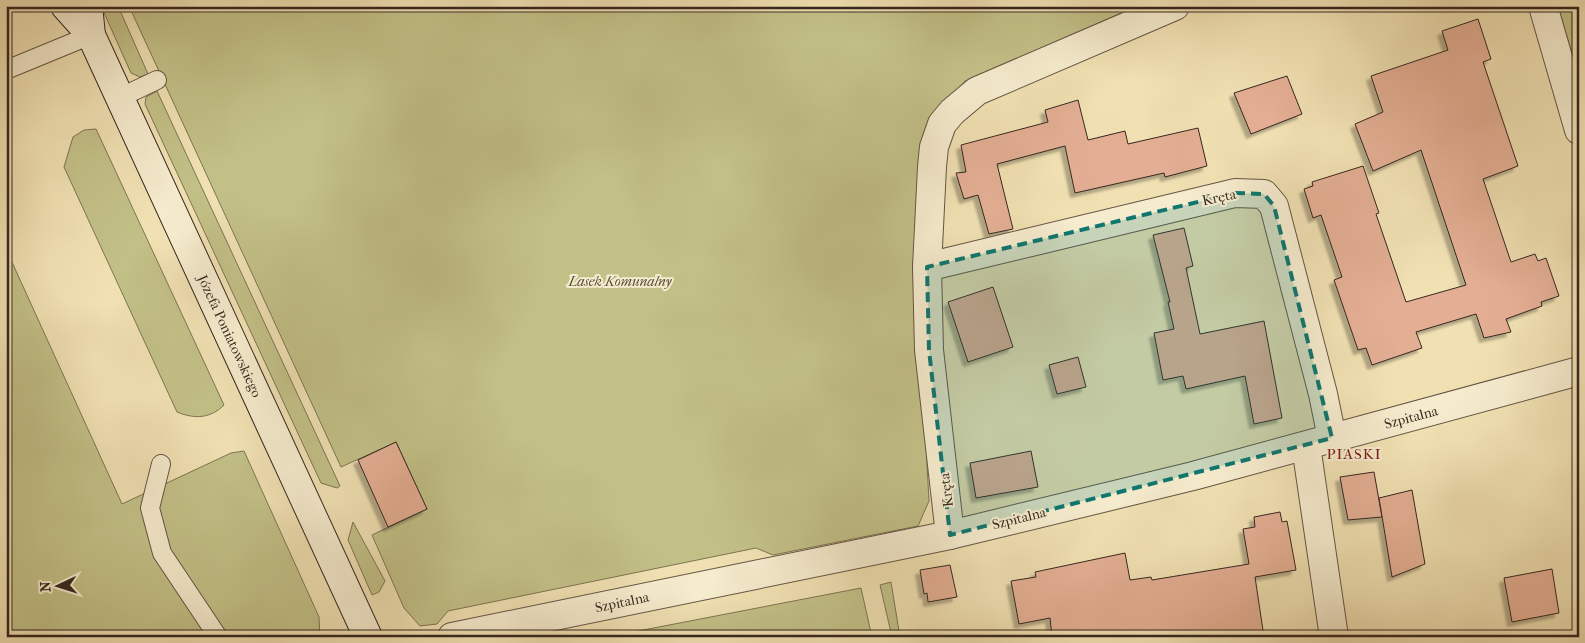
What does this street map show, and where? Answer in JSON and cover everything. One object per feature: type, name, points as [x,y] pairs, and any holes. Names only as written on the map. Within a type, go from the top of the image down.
[{"type":"street","name":"Józefa Poniatowskiego","points":[[65,6],[91,35],[368,637]]},
{"type":"street","name":"Józefa Poniatowskiego","points":[[88,6],[91,35]]},
{"type":"street","name":"Kręta","points":[[950,535],[929,350],[927,267],[934,147],[942,124],[952,112],[977,91],[1175,6]]},
{"type":"street","points":[[1543,6],[1579,130]]},
{"type":"street","name":"Kręta","points":[[927,267],[1235,193],[1255,192],[1264,194],[1274,206],[1323,394],[1332,438]]},
{"type":"street","name":"Szpitalna","points":[[452,637],[950,535],[1193,476],[1579,371]]},
{"type":"street","points":[[1306,446],[1334,637]]},
{"type":"lane","points":[[6,70],[91,35]]},
{"type":"lane","points":[[119,98],[157,80]]},
{"type":"lane","points":[[161,464],[150,508],[162,553],[218,637]]},
{"type":"highlighted area","points":[[1235,193],[1264,194],[1274,206],[1332,438],[950,535],[929,350],[927,267]]},
{"type":"green space","points":[[101,6],[118,6],[148,74],[140,77],[131,73]]},
{"type":"green space","name":"Lasek Komunalny","points":[[129,6],[1137,6],[965,81],[932,119],[917,279],[929,501],[918,526],[773,555],[756,548],[448,611],[437,624],[420,626],[404,608],[372,535],[427,509],[396,442],[341,467]]},
{"type":"green space","points":[[1558,6],[1579,6],[1579,78]]},
{"type":"green space","points":[[157,91],[340,486],[337,488],[321,483],[145,104],[146,97]]},
{"type":"green space","points":[[96,129],[224,405],[213,413],[196,417],[177,412],[64,167],[73,137],[84,130]]},
{"type":"green space","points":[[6,249],[122,504],[231,453],[244,451],[319,617],[320,637],[6,637]]},
{"type":"green space","points":[[353,522],[385,581],[379,592],[372,595],[348,540]]},
{"type":"green space","points":[[891,582],[900,637],[892,637],[880,585]]},
{"type":"green space","points":[[861,588],[872,637],[607,637]]},
{"type":"building","points":[[1478,19],[1491,59],[1483,62],[1518,166],[1483,179],[1511,262],[1535,254],[1538,261],[1546,258],[1559,296],[1541,302],[1542,306],[1506,319],[1511,332],[1484,338],[1476,314],[1416,332],[1422,348],[1372,365],[1366,348],[1358,350],[1334,280],[1342,277],[1321,215],[1313,218],[1304,189],[1313,186],[1312,182],[1363,166],[1379,213],[1376,214],[1406,302],[1466,285],[1421,150],[1373,171],[1355,124],[1383,112],[1371,76],[1448,50],[1442,31]]},
{"type":"building","points":[[1287,76],[1302,114],[1251,134],[1234,93]]},
{"type":"building","points":[[1078,100],[1088,140],[1125,131],[1128,144],[1198,128],[1207,166],[1165,177],[1164,173],[1075,193],[1065,146],[997,164],[1013,229],[989,234],[978,195],[964,199],[956,173],[966,172],[961,145],[1048,122],[1045,110]]},
{"type":"building","points":[[1184,228],[1193,266],[1186,268],[1200,334],[1264,321],[1282,418],[1254,424],[1245,376],[1186,389],[1183,376],[1163,380],[1154,333],[1174,329],[1168,302],[1170,302],[1153,235]]},
{"type":"building","points":[[993,287],[1013,347],[968,362],[948,302]]},
{"type":"building","points":[[1078,357],[1086,387],[1057,394],[1049,365]]},
{"type":"building","points":[[396,442],[427,509],[388,527],[358,460]]},
{"type":"building","points":[[1031,451],[1038,487],[976,498],[970,463]]},
{"type":"building","points":[[1374,472],[1382,517],[1348,520],[1340,477]]},
{"type":"building","points":[[1412,490],[1425,564],[1392,577],[1379,498]]},
{"type":"building","points":[[1280,512],[1282,522],[1287,521],[1296,570],[1255,577],[1264,637],[1052,637],[1050,618],[1019,624],[1011,581],[1036,577],[1035,572],[1125,553],[1130,580],[1151,577],[1152,580],[1249,564],[1243,529],[1255,527],[1254,517]]},
{"type":"building","points":[[950,565],[957,597],[928,602],[927,593],[924,594],[920,570]]},
{"type":"building","points":[[1552,569],[1559,613],[1512,622],[1504,578]]},
{"type":"district","name":"PIASKI","points":[[1354,454]]}]
